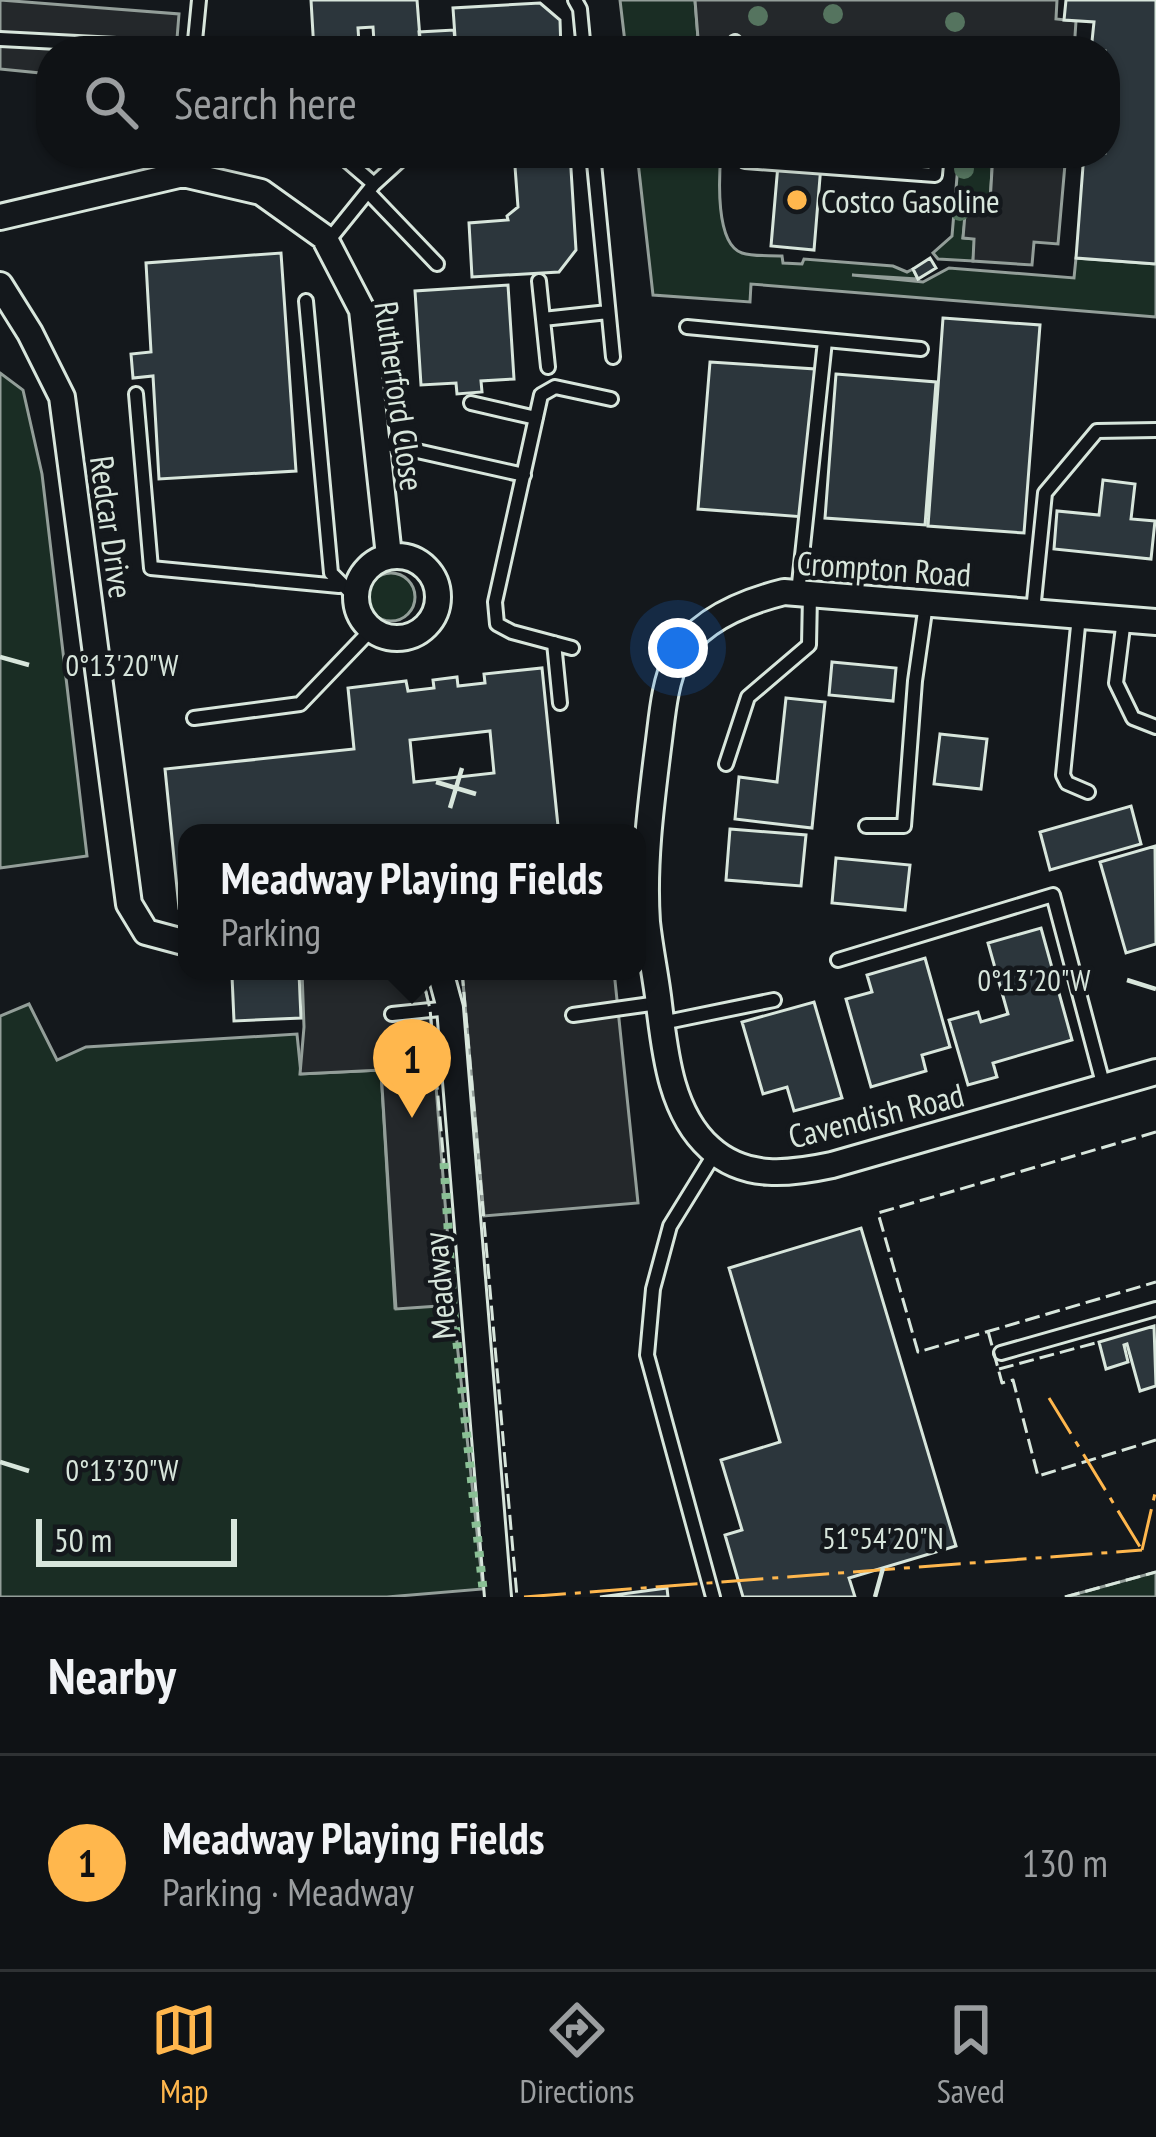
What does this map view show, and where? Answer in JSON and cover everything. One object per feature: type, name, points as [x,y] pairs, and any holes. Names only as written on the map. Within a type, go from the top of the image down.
[{"type":"street","name":"Rutherford Close","points":[[0,217],[170,168]]},
{"type":"street","name":"Rutherford Close","points":[[195,168],[261,192],[327,242],[362,310],[388,556]]},
{"type":"street","name":"Redcar Drive","points":[[0,285],[31,333],[62,397],[130,904],[146,932],[178,941]]},
{"type":"street","points":[[388,556],[403,556],[428,569],[436,581],[437,609],[430,622],[406,638],[383,637],[362,619],[348,592],[371,565],[388,556]]},
{"type":"street","name":"Crompton Road","points":[[660,1013],[647,920],[650,814],[663,708],[676,661],[691,638],[720,616],[784,592],[1156,622]]},
{"type":"street","name":"Meadway","points":[[442,980],[449,1007],[498,1597]]},
{"type":"street","points":[[660,1013],[674,1087],[685,1117],[715,1153]]},
{"type":"street","name":"Cavendish Road","points":[[715,1153],[748,1170],[797,1172],[1156,1072]]},
{"type":"lane","points":[[195,36],[199,0]]},
{"type":"lane","points":[[575,0],[583,36]]},
{"type":"lane","points":[[0,38],[36,40]]},
{"type":"lane","points":[[352,168],[437,264]]},
{"type":"lane","points":[[327,242],[392,168]]},
{"type":"lane","points":[[594,168],[613,357]]},
{"type":"lane","points":[[840,168],[935,175],[936,168]]},
{"type":"lane","points":[[539,281],[548,367]]},
{"type":"lane","points":[[306,301],[331,573],[348,592]]},
{"type":"lane","points":[[543,319],[608,312]]},
{"type":"lane","points":[[687,327],[921,349]]},
{"type":"lane","points":[[726,764],[748,697],[808,645],[804,593],[825,341]]},
{"type":"lane","points":[[572,648],[497,624],[495,602],[541,395],[555,387],[611,399]]},
{"type":"lane","points":[[136,394],[152,568],[348,592]]},
{"type":"lane","points":[[472,403],[536,418]]},
{"type":"lane","points":[[1033,612],[1045,493],[1096,431],[1156,430]]},
{"type":"lane","points":[[376,442],[524,475]]},
{"type":"lane","points":[[866,826],[904,826],[926,603]]},
{"type":"lane","points":[[1079,616],[1063,775],[1067,783],[1088,791]]},
{"type":"lane","points":[[1124,620],[1116,683],[1133,718],[1156,727]]},
{"type":"lane","points":[[194,718],[300,704],[371,630]]},
{"type":"lane","points":[[554,643],[560,703]]},
{"type":"lane","points":[[838,960],[1053,896],[1105,1087]]},
{"type":"lane","points":[[573,1015],[660,1013],[774,1000]]},
{"type":"lane","points":[[392,1014],[449,1007]]},
{"type":"lane","points":[[713,1597],[647,1354],[653,1289],[670,1226],[715,1153]]},
{"type":"lane","points":[[1001,1353],[1156,1309]]},
{"type":"green space","points":[[620,0],[695,0],[698,36],[624,36]]},
{"type":"green space","points":[[639,168],[721,168],[723,224],[733,247],[742,253],[782,256],[783,263],[802,264],[804,259],[893,266],[907,272],[913,269],[918,279],[852,275],[923,282],[949,268],[1074,278],[1076,258],[1156,264],[1156,317],[751,284],[750,302],[653,295]]},
{"type":"green space","points":[[958,168],[992,168],[990,204],[967,203],[963,238],[975,239],[973,261],[938,259],[933,253],[952,236]]},
{"type":"green space","points":[[0,373],[23,390],[42,474],[87,856],[0,868]]},
{"type":"green space","points":[[391,573],[408,580],[415,597],[408,614],[391,621],[374,614],[367,597],[374,580]]},
{"type":"green space","points":[[29,1004],[57,1060],[86,1047],[297,1034],[301,1074],[381,1070],[395,1308],[453,1305],[483,1589],[387,1597],[0,1597],[0,1016]]},
{"type":"green space","points":[[1156,1572],[1156,1597],[1065,1597]]},
{"type":"shaded area","points":[[0,0],[179,14],[177,36],[36,36],[36,73],[0,69]]},
{"type":"shaded area","points":[[695,0],[1057,0],[1056,19],[1076,21],[1075,36],[698,36]]},
{"type":"shaded area","points":[[992,168],[1065,168],[1058,244],[1034,242],[1032,265],[973,261],[974,239],[963,238],[966,202],[990,203]]},
{"type":"shaded area","points":[[302,980],[423,980],[430,1009],[453,1305],[396,1309],[381,1070],[300,1074]]},
{"type":"shaded area","points":[[463,980],[615,980],[638,1203],[484,1216]]},
{"type":"building","points":[[311,0],[417,0],[420,36],[374,36],[373,27],[358,28],[359,36],[313,36]]},
{"type":"building","points":[[1066,0],[1156,0],[1156,264],[1076,258],[1083,168],[1120,168],[1120,36],[1093,36],[1094,22],[1064,20]]},
{"type":"building","points":[[540,3],[560,20],[561,36],[455,36],[453,8]]},
{"type":"building","points":[[454,30],[455,36],[419,36],[419,32]]},
{"type":"building","points":[[515,168],[571,168],[576,250],[559,272],[472,277],[469,223],[508,220],[518,207]]},
{"type":"building","name":"Costco Gasoline","points":[[778,168],[821,168],[814,250],[771,246]]},
{"type":"building","points":[[281,253],[296,471],[159,479],[153,376],[133,378],[131,354],[151,352],[146,263]]},
{"type":"building","points":[[930,258],[936,268],[918,279],[913,269]]},
{"type":"building","points":[[508,285],[514,379],[481,381],[482,392],[457,394],[456,383],[421,385],[415,291]]},
{"type":"building","points":[[943,318],[1040,325],[1024,533],[928,526]]},
{"type":"building","points":[[710,362],[815,369],[804,517],[698,509]]},
{"type":"building","points":[[836,374],[936,382],[925,525],[825,518]]},
{"type":"building","points":[[1103,480],[1135,484],[1131,519],[1155,521],[1151,559],[1054,549],[1057,511],[1099,515]]},
{"type":"building","points":[[832,662],[896,668],[893,701],[829,695]]},
{"type":"building","points":[[542,668],[558,824],[178,824],[178,898],[165,769],[354,749],[348,688],[406,681],[408,691],[434,688],[433,680],[457,677],[458,686],[485,683],[484,674]],"holes":[[[490,731],[494,773],[414,782],[410,740]]]},
{"type":"building","points":[[786,698],[825,702],[812,828],[735,819],[739,777],[777,782]]},
{"type":"building","points":[[940,734],[987,739],[981,789],[934,784]]},
{"type":"building","points":[[1131,806],[1141,844],[1050,870],[1040,832]]},
{"type":"building","points":[[730,829],[806,835],[801,886],[726,880]]},
{"type":"building","points":[[1155,846],[1156,944],[1126,953],[1100,862]]},
{"type":"building","points":[[836,858],[910,865],[905,910],[832,903]]},
{"type":"building","points":[[1041,928],[1072,1040],[993,1063],[997,1077],[968,1085],[949,1020],[978,1012],[981,1022],[1008,1014],[988,943]]},
{"type":"building","points":[[925,958],[950,1047],[922,1055],[926,1071],[871,1087],[846,999],[872,992],[867,975]]},
{"type":"building","points":[[232,980],[299,980],[301,1018],[234,1021]]},
{"type":"building","points":[[814,1002],[842,1098],[794,1111],[787,1087],[763,1094],[742,1022]]},
{"type":"building","points":[[861,1228],[956,1546],[849,1578],[855,1597],[743,1597],[725,1535],[742,1530],[721,1460],[780,1442],[729,1268]]},
{"type":"building","points":[[1154,1326],[1156,1386],[1140,1391],[1127,1344],[1128,1362],[1106,1369],[1099,1342]]},
{"type":"building","points":[[667,1588],[668,1597],[600,1597]]},
{"type":"hedge","points":[[444,1163],[453,1305],[483,1589]]},
{"type":"fence","points":[[423,980],[444,1163]]},
{"type":"fence","points":[[463,980],[517,1597]]},
{"type":"fence","points":[[1156,1132],[878,1213],[918,1352],[1156,1282]]},
{"type":"fence","points":[[988,1331],[1002,1383],[1013,1380],[1038,1476],[1156,1440]]},
{"type":"fence","points":[[999,1369],[1099,1342]]},
{"type":"fence","points":[[1065,1597],[1156,1572]]},
{"type":"power","points":[[1049,1398],[1142,1550]]},
{"type":"power","points":[[1142,1550],[1156,1489]]},
{"type":"power","points":[[524,1597],[1142,1550]]},
{"type":"place","name":"Costco Gasoline","points":[[797,200]]},
{"type":"place","name":"Meadway Playing Fields","points":[[412,1118]]}]
